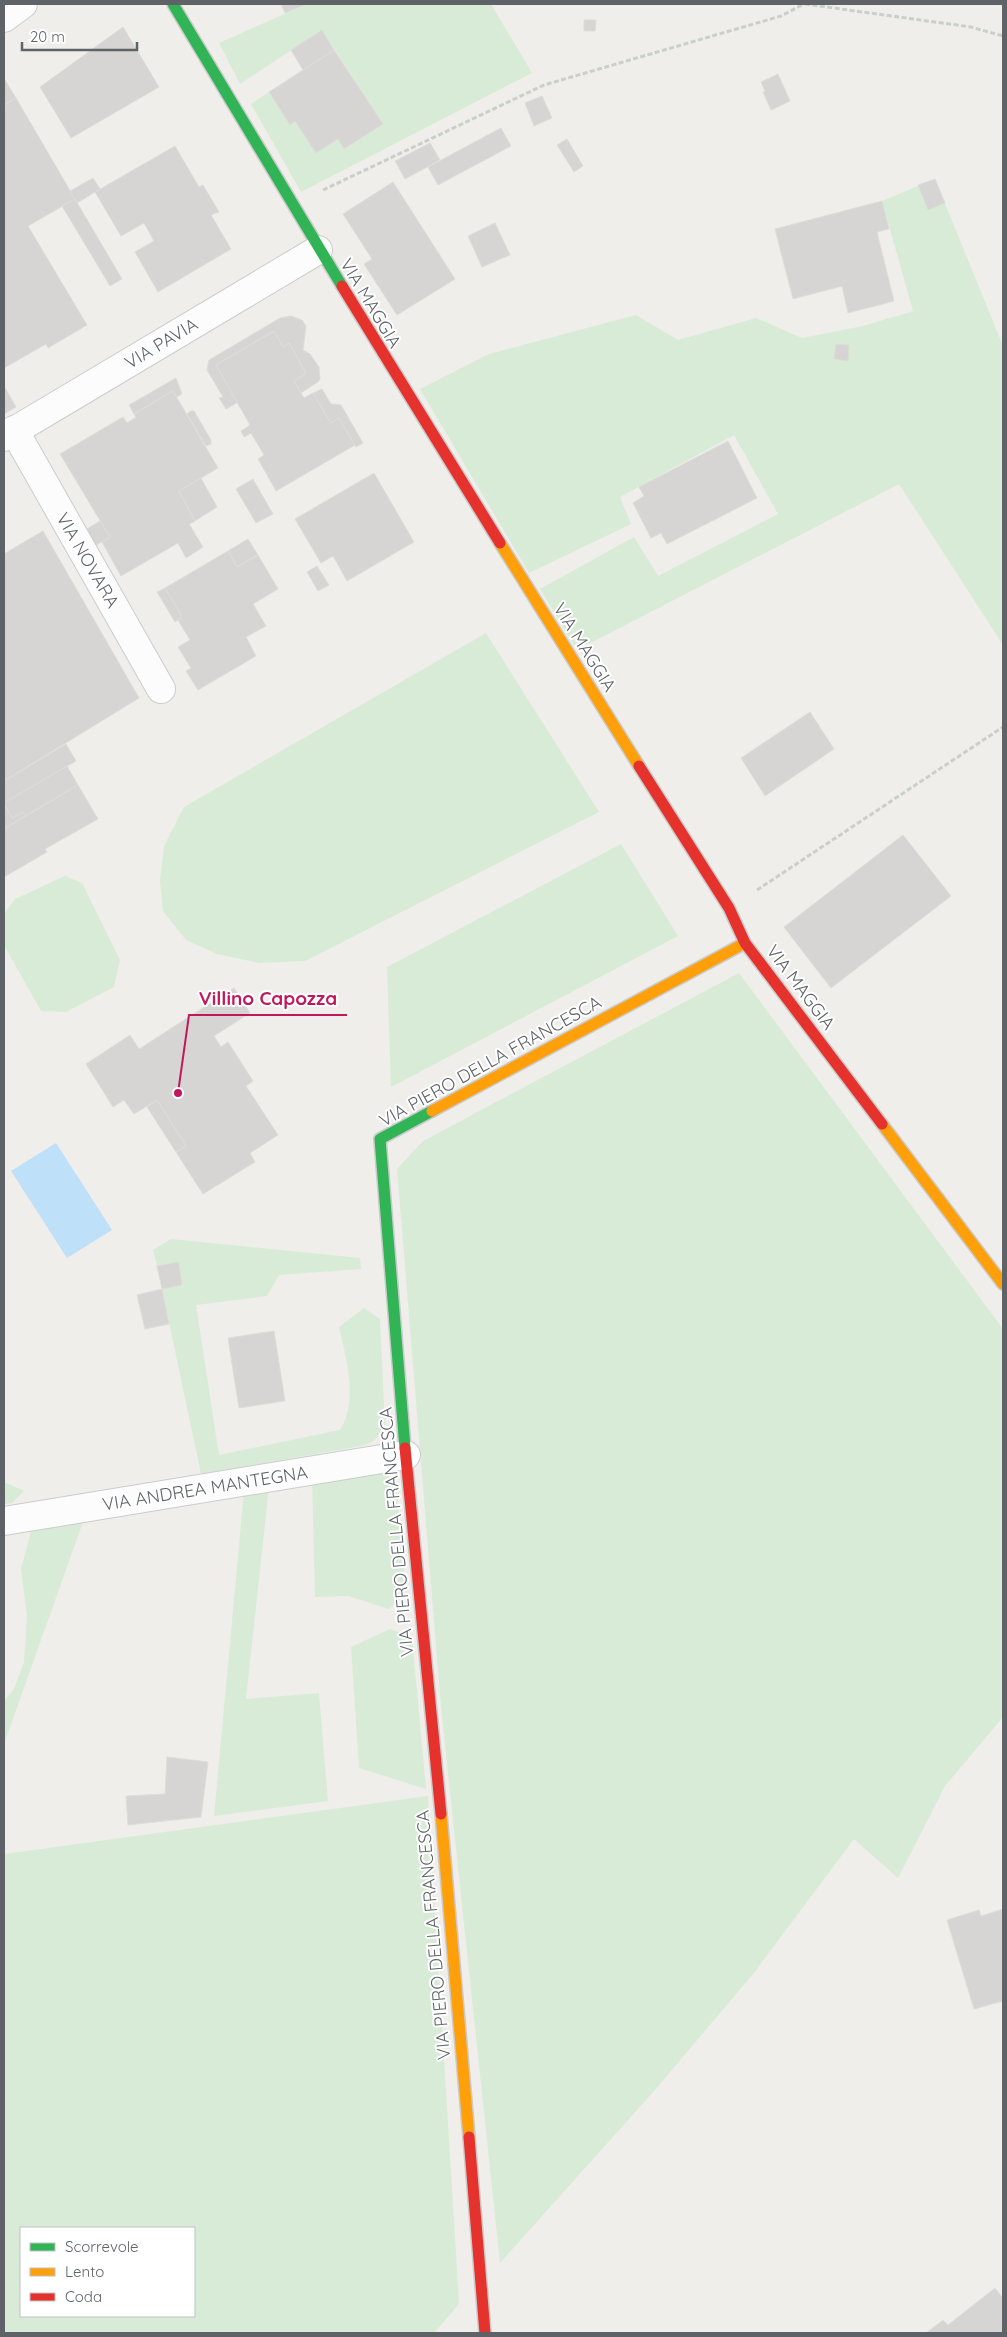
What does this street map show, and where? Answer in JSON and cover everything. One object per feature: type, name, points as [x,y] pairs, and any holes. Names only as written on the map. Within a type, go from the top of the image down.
[{"type":"street","points":[[4,18],[22,4]]},
{"type":"street","name":"VIA MAGGIA","points":[[173,4],[318,250],[500,546],[729,908],[745,943],[1003,1284]]},
{"type":"street","name":"VIA PAVIA","points":[[9,434],[318,250]]},
{"type":"street","name":"VIA NOVARA","points":[[9,434],[161,689]]},
{"type":"street","name":"VIA PIERO DELLA FRANCESCA","points":[[485,2333],[445,1857],[406,1455],[380,1139],[745,943]]},
{"type":"street","name":"VIA ANDREA MANTEGNA","points":[[4,1521],[406,1455]]},
{"type":"path","points":[[291,205],[544,85],[781,16],[805,4],[971,27],[1003,36]]},
{"type":"path","points":[[729,908],[1003,727]]},
{"type":"green space","points":[[307,4],[491,4],[532,73],[301,192],[251,104],[269,92],[290,124],[295,121],[316,153],[338,139],[345,149],[383,124],[322,30],[240,84],[219,43]]},
{"type":"green space","points":[[935,179],[1003,346],[1003,645],[899,484],[577,650],[540,589],[634,537],[658,576],[778,514],[734,435],[620,497],[631,524],[529,573],[420,389],[489,354],[636,315],[678,340],[756,318],[802,338],[863,326],[913,311],[882,201]]},
{"type":"green space","points":[[486,633],[599,812],[305,961],[259,963],[217,954],[186,940],[163,911],[160,881],[164,846],[184,807]]},
{"type":"green space","points":[[621,844],[678,936],[391,1087],[387,967]]},
{"type":"green space","points":[[65,876],[82,883],[120,960],[114,987],[66,1012],[41,1011],[4,945],[4,914],[15,899]]},
{"type":"green space","points":[[739,973],[1003,1329],[1003,1717],[945,1786],[898,1878],[854,1839],[753,1974],[654,2091],[500,2263],[441,1707],[397,1169],[423,1141]]},
{"type":"green space","points":[[171,1239],[360,1258],[361,1269],[279,1275],[267,1296],[196,1305],[219,1455],[340,1430],[346,1418],[350,1392],[339,1327],[364,1308],[380,1319],[385,1424],[376,1438],[370,1443],[361,1446],[201,1474],[162,1289],[182,1284],[179,1262],[157,1266],[153,1250]]},
{"type":"green space","points":[[382,1470],[396,1483],[406,1593],[389,1609],[348,1596],[315,1597],[312,1479]]},
{"type":"green space","points":[[4,1482],[24,1491],[12,1503],[4,1504]]},
{"type":"green space","points":[[269,1487],[246,1699],[319,1693],[328,1801],[214,1816],[244,1491]]},
{"type":"green space","points":[[84,1519],[4,1744],[4,1701],[14,1689],[24,1662],[27,1617],[21,1569],[32,1528]]},
{"type":"green space","points":[[390,1629],[412,1637],[426,1789],[359,1768],[351,1647]]},
{"type":"green space","points":[[428,1796],[459,2304],[434,2333],[4,2333],[4,1854]]},
{"type":"water","points":[[56,1143],[112,1230],[67,1258],[11,1171]]},
{"type":"building","points":[[281,4],[307,4],[285,13]]},
{"type":"building","points":[[584,20],[596,20],[595,31],[584,31]]},
{"type":"building","points":[[123,27],[159,87],[71,138],[40,87]]},
{"type":"building","points":[[322,30],[334,50],[303,70],[291,50]]},
{"type":"building","points":[[334,50],[383,124],[344,149],[338,139],[316,153],[295,121],[290,125],[269,92]]},
{"type":"building","points":[[778,74],[790,101],[771,110],[761,82]]},
{"type":"building","points":[[5,80],[16,98],[4,105],[4,82]]},
{"type":"building","points":[[542,96],[552,118],[534,126],[525,103]]},
{"type":"building","points":[[16,98],[75,199],[28,226],[87,325],[48,348],[46,344],[4,368],[4,105]]},
{"type":"building","points":[[501,128],[511,146],[438,185],[428,167]]},
{"type":"building","points":[[567,139],[583,166],[574,172],[557,145]]},
{"type":"building","points":[[430,143],[440,160],[405,179],[395,161]]},
{"type":"building","points":[[175,146],[199,187],[203,185],[219,212],[211,215],[231,249],[158,292],[135,252],[154,241],[144,223],[121,236],[95,192]]},
{"type":"building","points":[[93,178],[100,189],[77,203],[70,191]]},
{"type":"building","points":[[935,179],[945,203],[928,210],[918,185]]},
{"type":"building","points":[[393,182],[455,279],[397,315],[364,264],[372,259],[343,214]]},
{"type":"building","points":[[75,199],[122,279],[110,286],[62,206]]},
{"type":"building","points":[[882,201],[889,229],[877,232],[894,301],[848,313],[842,286],[793,299],[775,229]]},
{"type":"building","points":[[495,223],[510,255],[482,267],[468,236]]},
{"type":"building","points":[[291,316],[302,320],[306,326],[303,350],[310,354],[319,367],[320,379],[318,382],[301,393],[294,381],[306,373],[289,343],[283,347],[274,331],[216,365],[238,402],[226,409],[219,398],[223,397],[207,370],[209,360],[280,318]]},
{"type":"building","points":[[274,331],[283,347],[289,343],[306,373],[294,381],[304,398],[313,393],[331,423],[339,418],[355,445],[276,491],[258,459],[264,455],[251,433],[244,437],[241,431],[250,425],[216,365]]},
{"type":"building","points":[[836,344],[849,345],[848,361],[834,359]]},
{"type":"building","points":[[176,378],[182,394],[177,397],[173,391],[134,414],[129,405]]},
{"type":"building","points":[[4,386],[16,407],[4,414]]},
{"type":"building","points":[[322,389],[331,404],[341,405],[363,443],[356,447],[339,418],[331,423],[313,393]]},
{"type":"building","points":[[173,391],[218,468],[179,491],[195,521],[189,524],[203,547],[186,558],[178,543],[121,576],[102,542],[110,537],[60,454],[123,417],[127,423],[136,417],[134,414]]},
{"type":"building","points":[[194,411],[211,440],[211,444],[206,446],[187,414]]},
{"type":"building","points":[[728,441],[757,498],[667,544],[661,533],[651,538],[633,503],[644,496],[639,487]]},
{"type":"building","points":[[374,473],[414,542],[347,581],[333,556],[321,563],[295,519]]},
{"type":"building","points":[[201,478],[217,507],[195,521],[179,491]]},
{"type":"building","points":[[253,479],[273,514],[256,523],[236,489]]},
{"type":"building","points":[[100,521],[110,537],[91,548],[82,532]]},
{"type":"building","points":[[43,531],[139,698],[4,781],[4,554]]},
{"type":"building","points":[[248,539],[258,555],[237,567],[228,551]]},
{"type":"building","points":[[228,551],[237,567],[258,555],[278,589],[253,604],[266,626],[246,637],[256,656],[198,690],[186,671],[191,668],[178,647],[190,640],[178,620],[182,617],[165,588]]},
{"type":"building","points":[[317,566],[329,585],[318,591],[307,572]]},
{"type":"building","points":[[165,588],[182,617],[175,622],[157,592]]},
{"type":"building","points":[[810,712],[834,749],[765,796],[741,758]]},
{"type":"building","points":[[66,744],[76,761],[4,803],[4,781]]},
{"type":"building","points":[[67,766],[78,785],[25,816],[23,812],[12,818],[4,803]]},
{"type":"building","points":[[78,785],[98,819],[45,849],[47,852],[4,877],[4,829]]},
{"type":"building","points":[[4,804],[12,818],[23,812],[25,816],[4,829]]},
{"type":"building","points":[[903,835],[951,896],[831,988],[784,927]]},
{"type":"building","points":[[234,988],[250,1013],[214,1036],[221,1047],[228,1042],[253,1081],[246,1086],[278,1135],[250,1153],[255,1162],[203,1194],[176,1152],[186,1146],[157,1100],[134,1114],[124,1100],[113,1107],[86,1064],[130,1035],[139,1049]]},
{"type":"building","points":[[157,1100],[186,1146],[176,1152],[147,1107]]},
{"type":"building","points":[[179,1262],[182,1285],[162,1289],[157,1266]]},
{"type":"building","points":[[162,1289],[169,1324],[145,1329],[137,1295]]},
{"type":"building","points":[[274,1331],[285,1401],[239,1408],[228,1338]]},
{"type":"building","points":[[167,1757],[208,1762],[201,1817],[128,1825],[126,1796],[165,1794]]},
{"type":"building","points":[[1003,1909],[1003,2001],[974,2009],[947,1920],[979,1910],[981,1916]]},
{"type":"building","points":[[995,2288],[1003,2298],[1003,2333],[926,2333],[943,2320],[948,2325]]},
{"type":"traffic: fast","points":[[173,4],[342,286]]},
{"type":"traffic: fast","points":[[405,1448],[380,1139],[432,1111]]},
{"type":"traffic: slow","points":[[500,543],[639,766]]},
{"type":"traffic: slow","points":[[432,1111],[745,943]]},
{"type":"traffic: slow","points":[[882,1124],[1003,1284]]},
{"type":"traffic: slow","points":[[441,1814],[469,2137]]},
{"type":"traffic: jam","points":[[342,286],[500,543]]},
{"type":"traffic: jam","points":[[639,766],[729,908],[745,943],[882,1124]]},
{"type":"traffic: jam","points":[[405,1448],[441,1814]]},
{"type":"traffic: jam","points":[[469,2137],[485,2333]]},
{"type":"place","name":"Villino Capozza","points":[[178,1093]]}]
